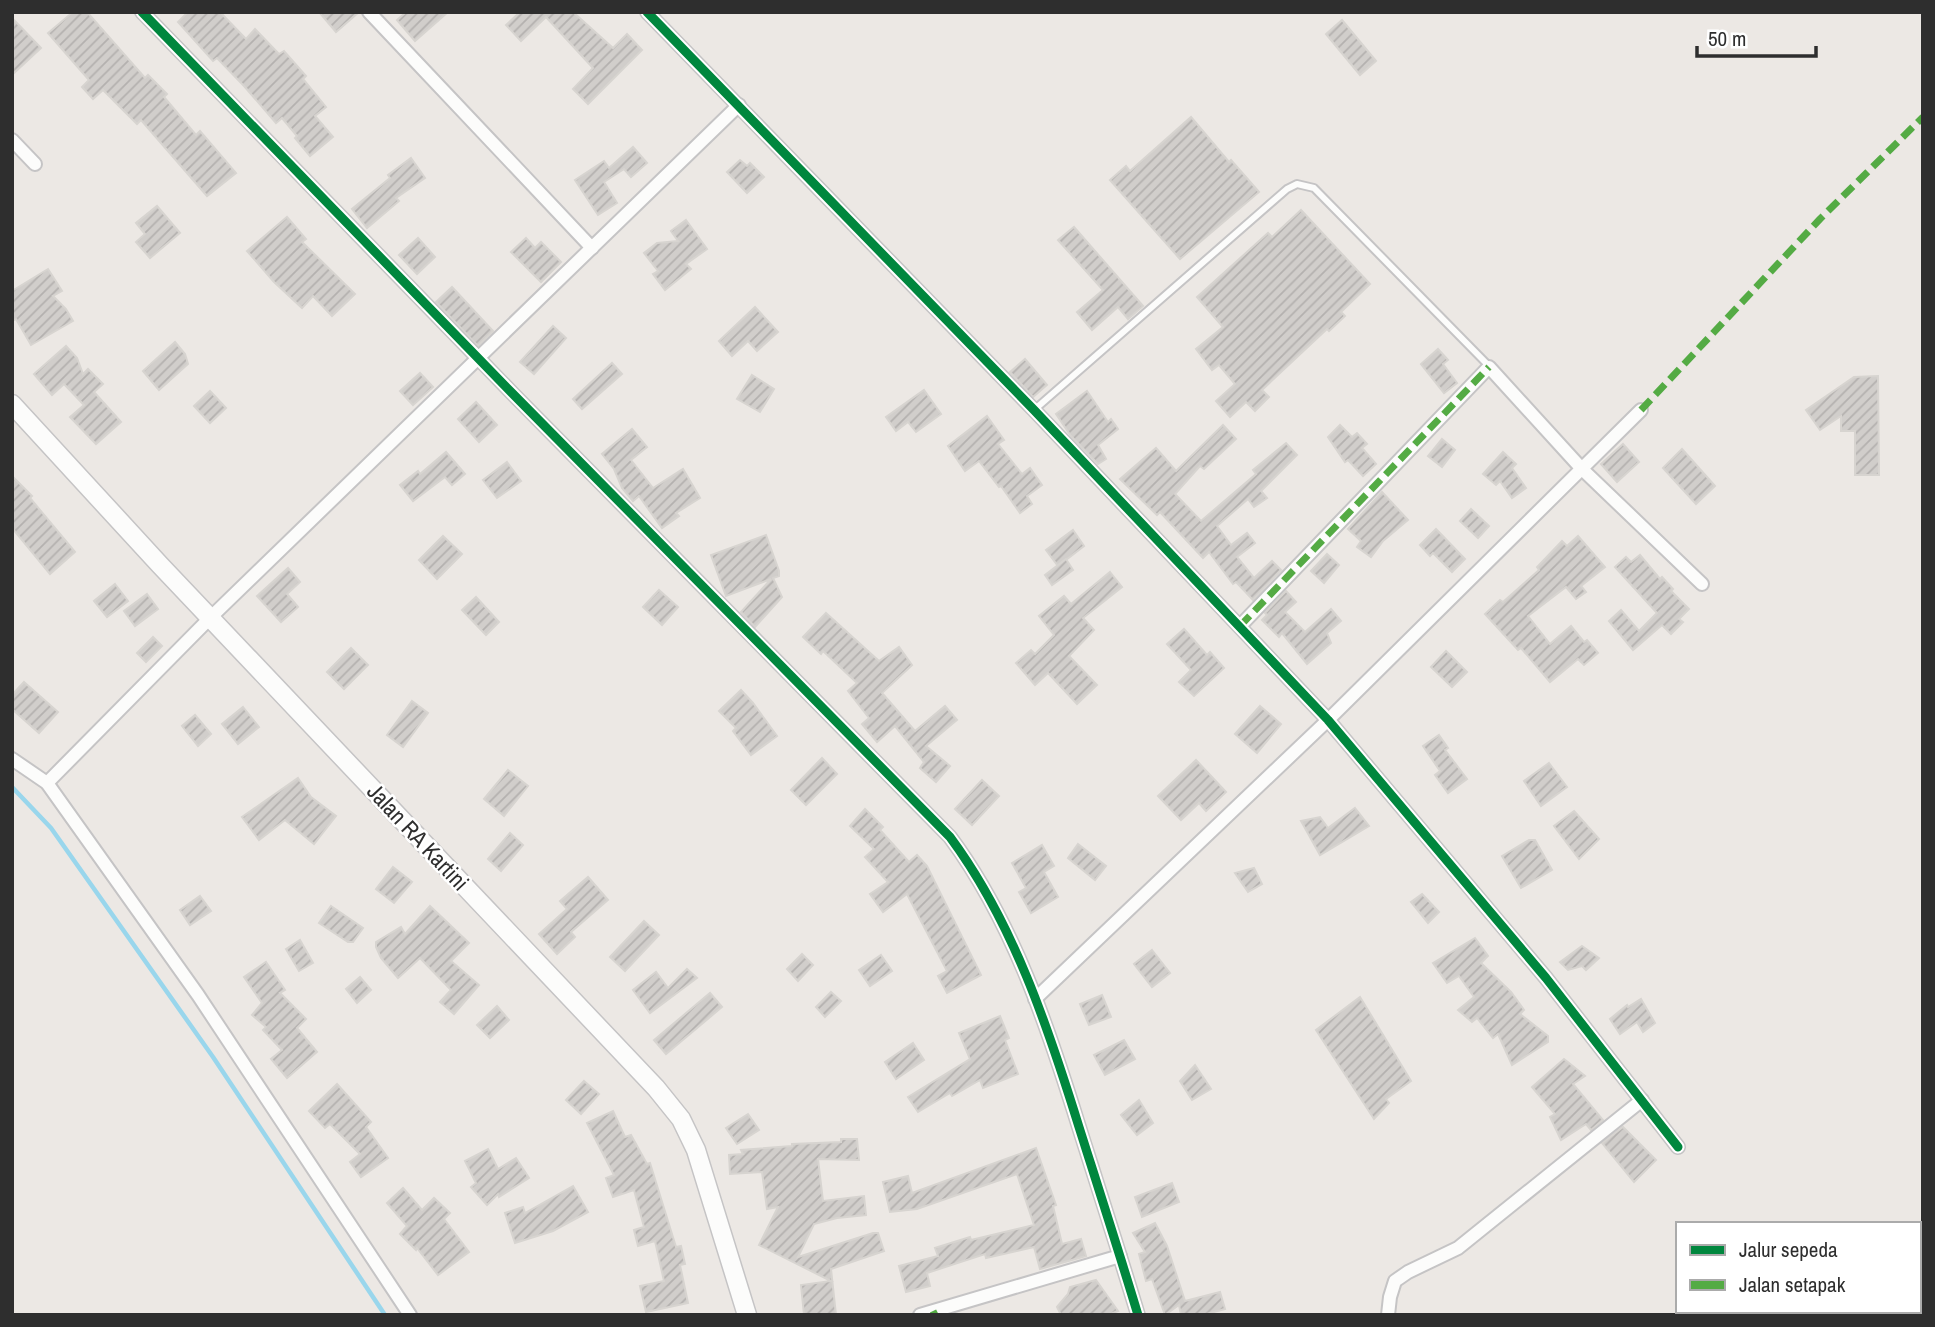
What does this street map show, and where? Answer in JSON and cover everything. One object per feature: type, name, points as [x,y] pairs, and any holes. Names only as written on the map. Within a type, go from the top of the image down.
[{"type":"main road","name":"Jalan RA Kartini","points":[[12,404],[210,618],[656,1088],[681,1119],[696,1150],[747,1315]]},
{"type":"street","points":[[142,12],[950,837],[972,867],[992,902],[1035,999],[1057,1058],[1138,1315]]},
{"type":"street","points":[[369,12],[592,248]]},
{"type":"street","points":[[647,12],[1034,410],[1328,720],[1546,978],[1678,1147]]},
{"type":"street","points":[[47,783],[210,618],[739,105]]},
{"type":"street","points":[[12,139],[34,164]]},
{"type":"street","points":[[1240,626],[1489,367],[1583,469],[1702,584]]},
{"type":"street","points":[[1035,999],[1328,720],[1641,410]]},
{"type":"street","points":[[12,759],[47,783],[198,995],[410,1315]]},
{"type":"street","points":[[1388,1315],[1395,1281],[1458,1248],[1642,1100]]},
{"type":"street","points":[[920,1315],[1120,1256]]},
{"type":"lane","points":[[1034,410],[1287,188],[1297,184],[1314,188],[1489,367]]},
{"type":"building","points":[[73,12],[87,12],[145,78],[148,75],[167,94],[164,97],[196,135],[200,131],[236,173],[207,196],[141,120],[137,124],[103,90],[93,99],[82,87],[89,80],[48,33]]},
{"type":"building","points":[[188,12],[220,12],[246,39],[255,29],[279,54],[284,51],[306,76],[303,79],[326,107],[315,116],[333,137],[310,156],[282,118],[276,123],[217,58],[213,61],[178,22]]},
{"type":"building","points":[[319,12],[359,12],[336,32]]},
{"type":"building","points":[[406,12],[448,12],[415,41],[397,20]]},
{"type":"building","points":[[520,12],[573,12],[613,48],[627,34],[642,50],[588,104],[573,89],[593,68],[546,17],[521,41],[506,25]]},
{"type":"building","points":[[12,18],[41,48],[12,75]]},
{"type":"building","points":[[1342,20],[1376,61],[1360,75],[1326,34]]},
{"type":"building","points":[[1191,117],[1259,192],[1180,259],[1110,180],[1126,166],[1130,171]]},
{"type":"building","points":[[633,147],[647,163],[631,177],[624,169],[604,182],[617,203],[598,215],[575,180],[604,161],[609,168]]},
{"type":"building","points":[[411,158],[425,178],[396,198],[399,201],[367,228],[352,209],[390,178],[388,175]]},
{"type":"building","points":[[740,160],[747,166],[750,163],[764,177],[747,193],[727,172]]},
{"type":"building","points":[[157,206],[180,233],[150,258],[136,242],[145,234],[136,223]]},
{"type":"building","points":[[1301,210],[1370,284],[1341,312],[1345,316],[1329,331],[1327,329],[1262,390],[1269,397],[1255,411],[1246,402],[1230,417],[1216,401],[1235,384],[1219,365],[1212,370],[1196,349],[1223,327],[1197,297],[1268,233],[1272,237]]},
{"type":"building","points":[[287,217],[306,239],[302,242],[355,294],[332,316],[313,296],[302,308],[247,251]]},
{"type":"building","points":[[686,220],[707,249],[686,264],[691,269],[665,290],[653,274],[658,271],[644,253],[657,243],[678,241],[671,231]]},
{"type":"building","points":[[1074,227],[1143,306],[1128,319],[1118,307],[1092,330],[1077,312],[1103,290],[1058,240]]},
{"type":"building","points":[[418,238],[435,257],[417,274],[399,255]]},
{"type":"building","points":[[526,238],[535,248],[541,242],[561,262],[541,282],[511,252]]},
{"type":"building","points":[[48,269],[62,291],[53,296],[73,321],[31,345],[16,319],[12,321],[12,291]]},
{"type":"building","points":[[452,287],[493,331],[478,346],[436,302]]},
{"type":"building","points":[[755,307],[778,332],[757,351],[748,341],[732,356],[719,341]]},
{"type":"building","points":[[553,326],[566,338],[534,374],[520,362]]},
{"type":"building","points":[[175,342],[185,354],[188,364],[159,390],[143,371]]},
{"type":"building","points":[[66,346],[77,358],[83,374],[88,369],[103,384],[94,392],[121,422],[96,444],[70,417],[84,405],[64,384],[52,395],[34,374]]},
{"type":"building","points":[[1438,349],[1448,360],[1443,364],[1457,383],[1444,393],[1421,364]]},
{"type":"building","points":[[1025,359],[1047,385],[1033,397],[1010,372]]},
{"type":"building","points":[[612,363],[622,374],[582,409],[573,399]]},
{"type":"building","points":[[420,373],[433,387],[413,405],[400,391]]},
{"type":"building","points":[[752,375],[774,389],[760,412],[737,399]]},
{"type":"building","points":[[1878,376],[1879,475],[1855,475],[1855,431],[1841,431],[1841,416],[1820,430],[1806,410],[1854,377]]},
{"type":"building","points":[[924,390],[941,414],[916,432],[908,422],[896,431],[886,417]]},
{"type":"building","points":[[210,391],[226,408],[210,423],[194,406]]},
{"type":"building","points":[[1087,391],[1108,422],[1111,419],[1118,429],[1098,445],[1106,459],[1098,464],[1071,436],[1056,414]]},
{"type":"building","points":[[476,402],[497,425],[479,442],[458,419]]},
{"type":"building","points":[[987,416],[1004,440],[998,444],[1022,474],[1030,468],[1042,485],[1027,496],[1032,504],[1020,513],[979,461],[965,471],[948,446]]},
{"type":"building","points":[[1223,425],[1236,439],[1204,469],[1200,466],[1175,494],[1201,521],[1256,474],[1253,470],[1286,443],[1297,455],[1261,491],[1267,498],[1254,507],[1248,499],[1217,526],[1231,545],[1247,533],[1255,543],[1237,557],[1254,578],[1272,561],[1281,570],[1253,600],[1236,582],[1233,584],[1209,552],[1203,558],[1160,512],[1157,515],[1120,479],[1156,448],[1176,471]]},
{"type":"building","points":[[1340,425],[1352,437],[1357,433],[1367,444],[1362,448],[1376,464],[1363,476],[1348,460],[1345,462],[1328,437]]},
{"type":"building","points":[[632,429],[647,447],[631,460],[653,488],[683,469],[700,498],[676,513],[679,516],[662,528],[639,496],[633,501],[622,488],[614,469],[602,454]]},
{"type":"building","points":[[1442,439],[1455,450],[1442,467],[1428,456]]},
{"type":"building","points":[[1623,444],[1639,462],[1617,482],[1601,464]]},
{"type":"building","points":[[1682,449],[1715,486],[1696,504],[1663,468]]},
{"type":"building","points":[[446,452],[465,474],[452,485],[445,477],[413,501],[400,485],[418,471],[420,474]]},
{"type":"building","points":[[1503,452],[1516,464],[1512,468],[1526,488],[1512,498],[1500,481],[1496,485],[1483,474]]},
{"type":"building","points":[[507,462],[521,481],[497,498],[483,480]]},
{"type":"building","points":[[12,476],[32,496],[30,498],[75,552],[50,574],[12,528]]},
{"type":"building","points":[[1382,492],[1408,520],[1383,541],[1371,557],[1357,547],[1361,541],[1348,529]]},
{"type":"building","points":[[1471,509],[1489,526],[1478,538],[1460,521]]},
{"type":"building","points":[[1436,529],[1465,559],[1452,572],[1433,553],[1430,556],[1420,545]]},
{"type":"building","points":[[1073,530],[1084,546],[1058,566],[1046,550]]},
{"type":"building","points":[[766,535],[779,571],[779,576],[773,578],[782,597],[755,627],[741,612],[771,579],[726,596],[711,555]]},
{"type":"building","points":[[443,536],[462,554],[437,579],[419,560]]},
{"type":"building","points":[[1578,536],[1605,567],[1581,586],[1586,592],[1576,599],[1566,587],[1528,616],[1550,644],[1571,626],[1584,642],[1587,640],[1598,653],[1584,665],[1578,659],[1550,682],[1521,648],[1518,650],[1485,614],[1539,570],[1537,567],[1562,541],[1567,546]]},
{"type":"building","points":[[1327,554],[1339,565],[1324,583],[1311,571]]},
{"type":"building","points":[[1640,555],[1689,609],[1679,619],[1683,622],[1671,634],[1662,625],[1633,650],[1609,621],[1621,610],[1639,631],[1657,613],[1615,567],[1626,557],[1631,562]]},
{"type":"building","points":[[1066,559],[1073,570],[1052,585],[1045,575]]},
{"type":"building","points":[[288,568],[300,582],[287,594],[298,607],[281,622],[257,596]]},
{"type":"building","points":[[1110,572],[1122,587],[1083,618],[1094,630],[1069,656],[1097,685],[1077,704],[1048,673],[1035,685],[1016,663],[1031,650],[1035,654],[1054,635],[1039,616],[1064,596],[1071,604]]},
{"type":"building","points":[[115,584],[128,601],[107,617],[94,601]]},
{"type":"building","points":[[659,590],[678,607],[662,625],[643,607]]},
{"type":"building","points":[[1286,591],[1296,602],[1285,612],[1305,632],[1331,609],[1341,621],[1327,633],[1331,643],[1307,664],[1282,633],[1279,637],[1262,620],[1267,615],[1265,613]]},
{"type":"building","points":[[147,594],[158,609],[135,626],[124,611]]},
{"type":"building","points":[[476,597],[499,622],[486,635],[462,610]]},
{"type":"building","points":[[826,613],[879,661],[899,647],[912,665],[882,693],[915,731],[945,706],[957,720],[926,746],[950,766],[936,782],[920,768],[924,762],[895,726],[877,742],[862,724],[869,718],[848,691],[857,683],[823,651],[821,654],[803,637]]},
{"type":"building","points":[[1184,629],[1207,655],[1210,652],[1224,668],[1194,696],[1179,682],[1191,670],[1167,644]]},
{"type":"building","points":[[153,637],[162,646],[146,662],[137,653]]},
{"type":"building","points":[[351,648],[368,665],[344,689],[327,672]]},
{"type":"building","points":[[1446,651],[1467,672],[1452,687],[1431,667]]},
{"type":"building","points":[[24,682],[58,712],[39,733],[12,709],[12,695]]},
{"type":"building","points":[[741,690],[777,736],[751,755],[733,731],[736,728],[719,711]]},
{"type":"building","points":[[412,701],[428,713],[403,747],[387,735]]},
{"type":"building","points":[[1260,706],[1281,724],[1257,753],[1235,734]]},
{"type":"building","points":[[243,707],[259,727],[238,744],[222,724]]},
{"type":"building","points":[[195,715],[211,734],[198,746],[182,726]]},
{"type":"building","points":[[1439,735],[1448,748],[1445,750],[1467,779],[1448,793],[1435,775],[1440,771],[1423,746]]},
{"type":"building","points":[[822,758],[837,774],[806,805],[791,790]]},
{"type":"building","points":[[1196,760],[1226,792],[1206,811],[1199,803],[1181,820],[1158,796]]},
{"type":"building","points":[[1549,763],[1567,787],[1541,806],[1524,781]]},
{"type":"building","points":[[508,770],[528,786],[504,816],[484,799]]},
{"type":"building","points":[[298,778],[311,797],[336,816],[314,844],[285,820],[259,840],[242,817]]},
{"type":"building","points":[[982,780],[999,796],[972,825],[955,809]]},
{"type":"building","points":[[1355,808],[1369,826],[1320,855],[1301,821],[1320,817],[1328,828]]},
{"type":"building","points":[[865,809],[883,827],[880,830],[909,862],[917,855],[927,866],[981,975],[947,993],[938,976],[947,971],[907,894],[883,912],[870,894],[888,882],[865,857],[874,849],[850,826]]},
{"type":"building","points":[[1574,811],[1599,839],[1579,859],[1554,826]]},
{"type":"building","points":[[510,833],[523,845],[501,871],[488,859]]},
{"type":"building","points":[[1529,840],[1535,840],[1552,870],[1521,888],[1502,856]]},
{"type":"building","points":[[1078,844],[1106,866],[1095,880],[1068,858]]},
{"type":"building","points":[[1042,845],[1054,866],[1044,872],[1058,897],[1031,913],[1019,892],[1026,888],[1012,863]]},
{"type":"building","points":[[393,867],[412,882],[394,903],[376,889]]},
{"type":"building","points":[[1254,868],[1262,884],[1248,892],[1235,873]]},
{"type":"building","points":[[588,877],[608,900],[571,932],[575,937],[557,954],[539,934],[567,909],[560,901]]},
{"type":"building","points":[[1422,894],[1439,912],[1428,923],[1411,902]]},
{"type":"building","points":[[200,896],[211,911],[190,925],[180,910]]},
{"type":"building","points":[[331,906],[363,928],[353,942],[348,942],[319,923]]},
{"type":"building","points":[[430,906],[469,943],[451,961],[479,985],[454,1014],[440,1002],[451,990],[420,958],[398,978],[381,958],[376,947],[376,942],[401,927],[405,934]]},
{"type":"building","points":[[644,921],[659,935],[625,971],[610,957]]},
{"type":"building","points":[[1475,938],[1488,956],[1481,963],[1511,992],[1524,1010],[1520,1014],[1548,1036],[1548,1042],[1512,1065],[1498,1034],[1493,1038],[1477,1018],[1472,1022],[1458,1010],[1474,997],[1459,976],[1447,983],[1433,963]]},
{"type":"building","points":[[300,940],[313,963],[299,971],[286,949]]},
{"type":"building","points":[[1582,946],[1599,958],[1586,970],[1582,966],[1568,970],[1560,962]]},
{"type":"building","points":[[1152,950],[1170,973],[1152,987],[1134,964]]},
{"type":"building","points":[[802,954],[813,965],[798,981],[787,969]]},
{"type":"building","points":[[881,955],[892,971],[870,986],[859,970]]},
{"type":"building","points":[[266,962],[285,990],[280,993],[306,1019],[297,1028],[317,1052],[287,1078],[271,1059],[282,1050],[263,1030],[266,1027],[252,1015],[262,1003],[244,977]]},
{"type":"building","points":[[687,969],[697,978],[650,1013],[633,990],[656,972],[668,988]]},
{"type":"building","points":[[360,977],[371,990],[357,1003],[346,989]]},
{"type":"building","points":[[831,992],[841,1001],[825,1017],[816,1007]]},
{"type":"building","points":[[710,993],[722,1007],[666,1054],[654,1040]]},
{"type":"building","points":[[1102,995],[1111,1017],[1089,1025],[1080,1004]]},
{"type":"building","points":[[1360,997],[1411,1081],[1386,1099],[1389,1103],[1374,1119],[1316,1030]]},
{"type":"building","points":[[1641,999],[1655,1023],[1643,1032],[1637,1022],[1620,1034],[1610,1019],[1627,1005],[1628,1007]]},
{"type":"building","points":[[497,1006],[509,1020],[490,1038],[477,1025]]},
{"type":"building","points":[[1000,1016],[1009,1038],[1005,1040],[1018,1074],[983,1088],[980,1080],[952,1096],[950,1093],[918,1112],[908,1097],[970,1059],[959,1033]]},
{"type":"building","points":[[1124,1040],[1135,1059],[1105,1075],[1094,1055]]},
{"type":"building","points":[[913,1043],[924,1060],[896,1079],[885,1062]]},
{"type":"building","points":[[1564,1059],[1585,1076],[1573,1084],[1603,1120],[1591,1130],[1586,1124],[1561,1140],[1550,1117],[1555,1114],[1532,1087]]},
{"type":"building","points":[[1195,1065],[1211,1089],[1192,1100],[1180,1081]]},
{"type":"building","points":[[584,1081],[599,1094],[581,1114],[566,1100]]},
{"type":"building","points":[[337,1084],[371,1122],[366,1127],[388,1158],[361,1177],[350,1162],[360,1154],[330,1124],[325,1128],[309,1111]]},
{"type":"building","points":[[1139,1100],[1153,1123],[1137,1135],[1121,1115]]},
{"type":"building","points":[[613,1111],[625,1137],[631,1135],[647,1164],[650,1163],[676,1247],[681,1246],[685,1264],[680,1265],[688,1303],[646,1312],[640,1286],[664,1281],[655,1241],[638,1246],[634,1230],[644,1227],[634,1190],[613,1197],[606,1178],[614,1175],[587,1123]]},
{"type":"building","points":[[748,1114],[759,1130],[737,1144],[726,1128]]},
{"type":"building","points":[[1623,1127],[1656,1160],[1634,1182],[1602,1143]]},
{"type":"building","points":[[841,1139],[857,1139],[859,1160],[818,1159],[823,1201],[864,1196],[866,1215],[814,1224],[798,1257],[873,1233],[878,1233],[884,1251],[831,1269],[836,1315],[804,1315],[801,1285],[831,1281],[759,1245],[778,1207],[767,1209],[762,1172],[730,1174],[729,1155],[743,1154],[741,1150],[841,1142]]},
{"type":"building","points":[[1036,1148],[1056,1205],[1053,1206],[1062,1244],[1081,1239],[1086,1256],[1040,1269],[1034,1247],[986,1258],[985,1254],[927,1273],[930,1286],[906,1292],[899,1266],[938,1256],[935,1248],[970,1237],[971,1240],[1034,1225],[1017,1174],[917,1209],[890,1212],[883,1182],[908,1176],[912,1193]]},
{"type":"building","points":[[488,1149],[498,1169],[516,1158],[529,1178],[499,1197],[498,1194],[487,1205],[471,1187],[476,1183],[465,1161]]},
{"type":"building","points":[[1172,1183],[1179,1202],[1142,1217],[1135,1197]]},
{"type":"building","points":[[573,1186],[588,1212],[553,1231],[515,1243],[505,1213],[523,1207],[525,1213]]},
{"type":"building","points":[[403,1188],[422,1210],[434,1198],[450,1213],[444,1219],[469,1252],[438,1275],[417,1248],[416,1250],[400,1234],[407,1226],[387,1203]]},
{"type":"building","points":[[1155,1223],[1167,1246],[1185,1301],[1220,1292],[1225,1309],[1203,1315],[1181,1315],[1179,1305],[1165,1315],[1152,1279],[1146,1281],[1139,1254],[1145,1252],[1133,1233]]},
{"type":"building","points":[[1096,1280],[1118,1311],[1108,1315],[1061,1315],[1057,1307],[1068,1294],[1070,1287]]},
{"type":"waterway","points":[[12,787],[51,828],[213,1057],[385,1315]]},
{"type":"marked path","points":[[1641,410],[1820,219],[1923,117]]},
{"type":"marked path","points":[[1240,626],[1489,367]]},
{"type":"marked path","points":[[933,1311],[935,1315]]},
{"type":"cycle path","points":[[142,12],[513,394],[950,837],[992,904],[1041,1014],[1138,1315]]},
{"type":"cycle path","points":[[647,12],[1034,410],[1328,720],[1546,978],[1678,1147]]}]
